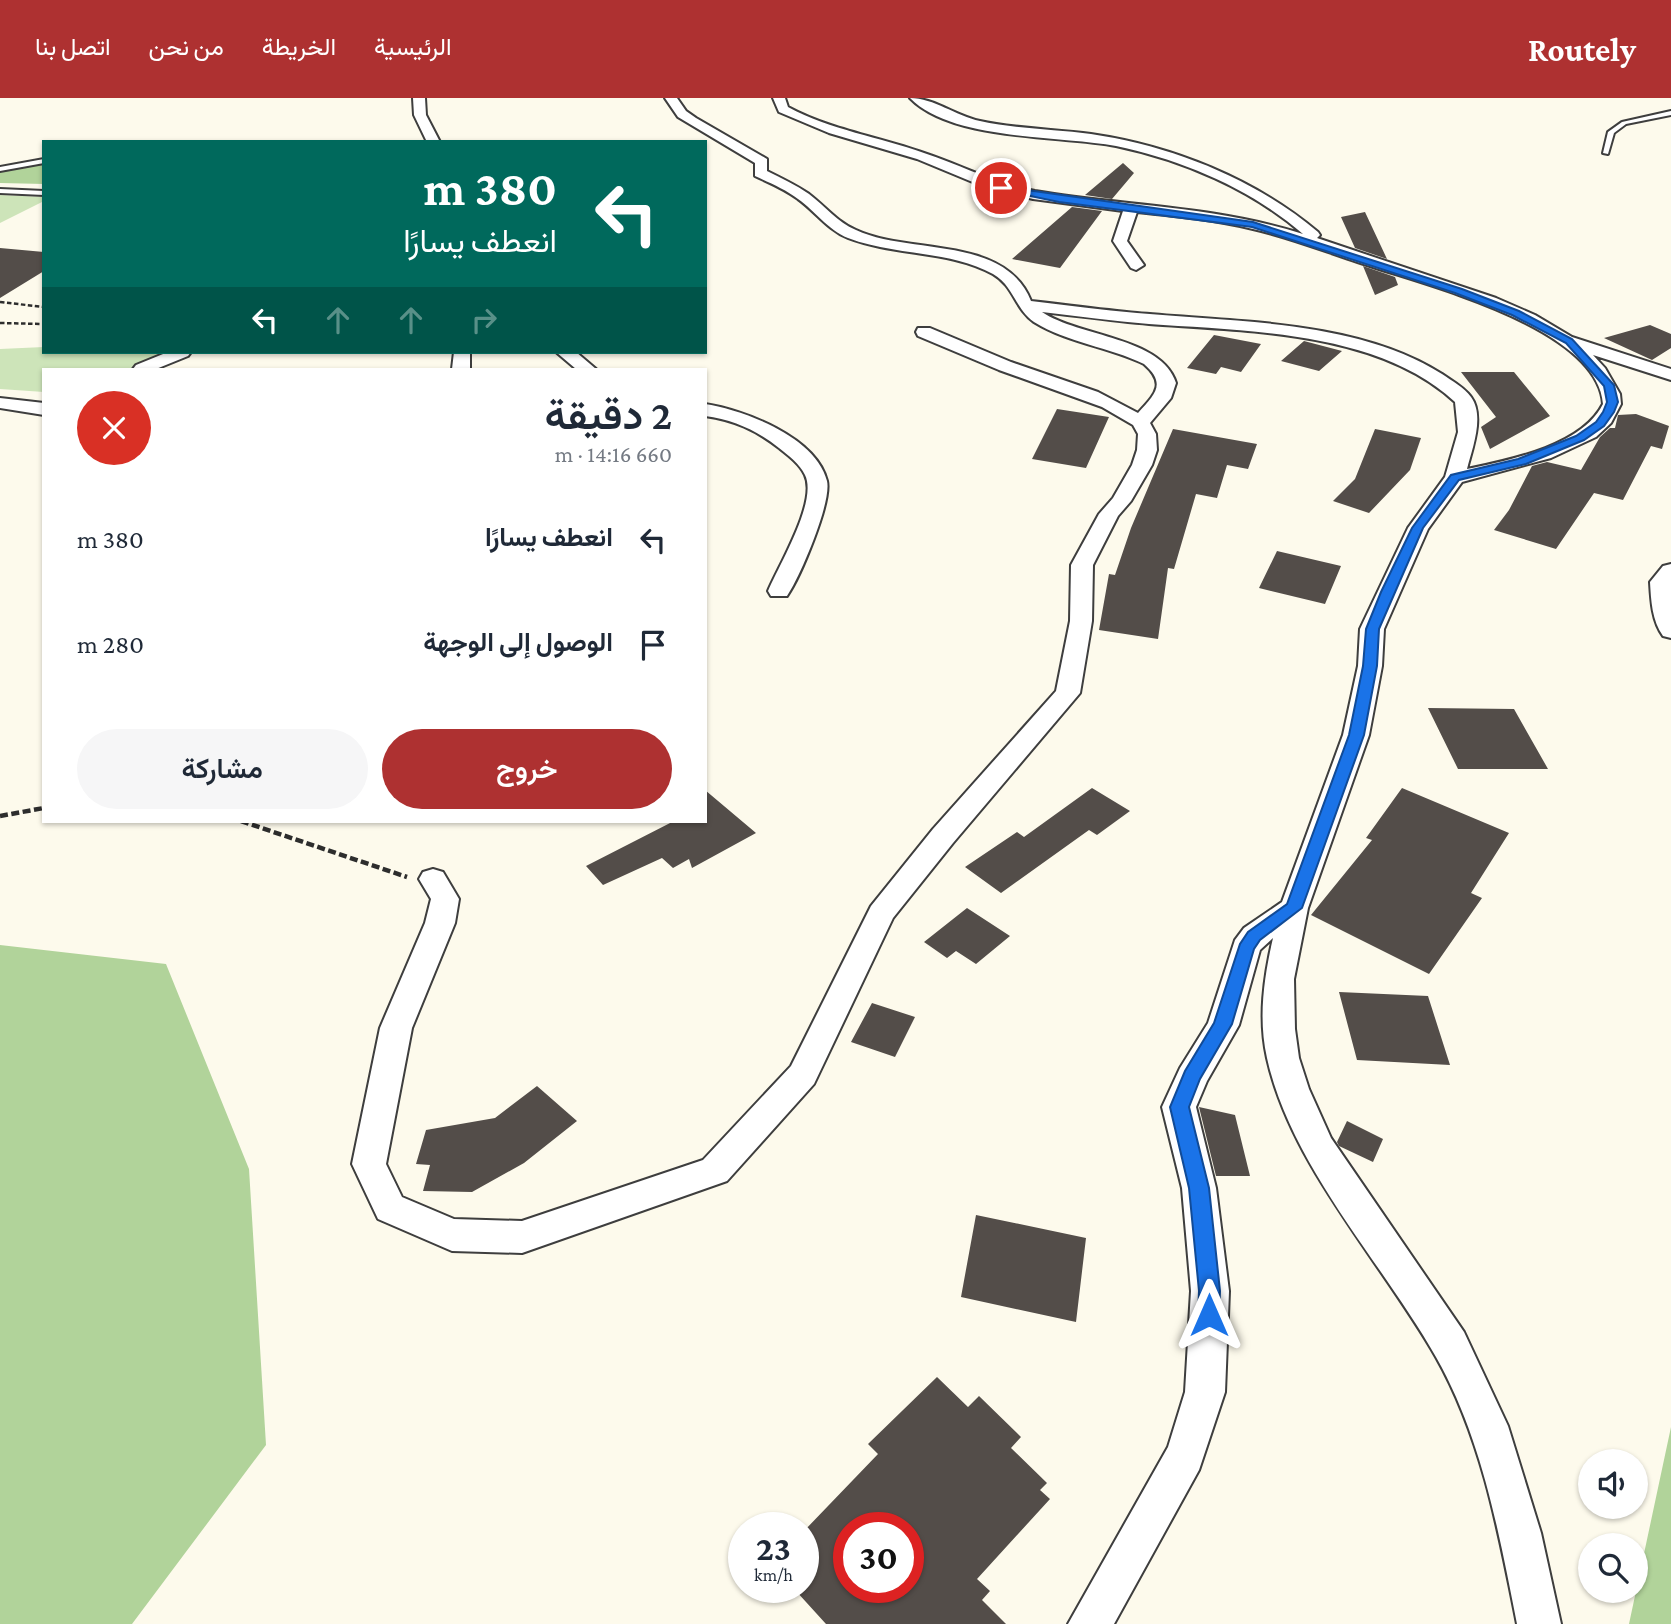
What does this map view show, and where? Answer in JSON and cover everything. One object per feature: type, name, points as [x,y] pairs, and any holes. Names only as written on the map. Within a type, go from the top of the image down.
[{"type":"street","points":[[419,98],[424,127],[433,140]]},
{"type":"street","points":[[670,98],[682,114],[762,162],[760,173],[804,197],[841,229],[867,240],[943,252],[988,266],[1018,286],[1025,305],[1032,314],[1058,327],[1144,357],[1160,367],[1167,383],[1162,398],[1140,422]]},
{"type":"street","points":[[779,98],[783,109],[806,121],[908,151],[992,186],[1059,199],[1253,225],[1459,291],[1516,313],[1569,341],[1671,375]]},
{"type":"street","points":[[916,98],[932,108],[979,124],[1131,145],[1191,164],[1298,220],[1321,245]]},
{"type":"street","points":[[1131,208],[1120,241],[1136,265]]},
{"type":"street","points":[[1025,305],[1168,321],[1274,328],[1352,343],[1399,359],[1438,378],[1464,400],[1467,432],[1455,478],[1418,528],[1372,629],[1370,666],[1356,735],[1294,908],[1279,979],[1282,1049],[1293,1089],[1318,1146],[1450,1345],[1494,1440],[1520,1534],[1539,1624]]},
{"type":"street","points":[[436,883],[445,899],[440,923],[396,1028],[369,1164],[390,1208],[452,1235],[522,1237],[715,1171],[803,1075],[881,913],[943,836],[1068,693],[1081,621],[1082,565],[1109,514],[1121,501],[1142,465],[1147,450],[1147,434],[1140,422],[1122,408],[1073,387],[1005,366],[924,332]]},
{"type":"street","points":[[1455,478],[1544,454],[1580,438],[1600,424],[1612,402],[1609,385],[1569,341]]},
{"type":"street","points":[[144,368],[177,354]]},
{"type":"street","points":[[568,354],[586,368]]},
{"type":"street","points":[[0,402],[42,409]]},
{"type":"street","points":[[707,410],[749,421],[785,444],[816,473],[819,486],[816,505],[779,590]]},
{"type":"street","points":[[1671,571],[1661,582],[1663,605],[1671,631]]},
{"type":"street","points":[[1090,1624],[1185,1456],[1205,1392],[1210,1291],[1199,1188],[1180,1107],[1192,1077],[1223,1024],[1246,948],[1254,936],[1294,908]]},
{"type":"lane","points":[[1606,153],[1611,132],[1624,123],[1671,113]]},
{"type":"lane","points":[[0,169],[42,161]]},
{"type":"lane","points":[[0,191],[42,192]]},
{"type":"path","points":[[0,302],[42,307]]},
{"type":"path","points":[[0,323],[42,324]]},
{"type":"path","points":[[0,816],[42,808]]},
{"type":"path","points":[[247,823],[436,883]]},
{"type":"green space","points":[[42,164],[42,184],[0,183],[0,171]]},
{"type":"green space","points":[[0,195],[42,197],[42,202],[0,223]]},
{"type":"green space","points":[[42,347],[42,354],[168,354],[133,368],[42,368],[42,392],[0,389],[0,349]]},
{"type":"green space","points":[[0,945],[166,964],[249,1169],[266,1445],[132,1624],[0,1624]]},
{"type":"green space","points":[[1671,1427],[1671,1624],[1629,1624],[1633,1603],[1648,1603],[1648,1535]]},
{"type":"building","points":[[1123,163],[1134,173],[1112,199],[1085,195]]},
{"type":"building","points":[[1072,207],[1102,211],[1060,268],[1012,259]]},
{"type":"building","points":[[1365,212],[1387,259],[1355,248],[1341,217]]},
{"type":"building","points":[[0,248],[42,252],[42,272],[0,298]]},
{"type":"building","points":[[1363,266],[1395,277],[1398,285],[1375,295]]},
{"type":"building","points":[[1650,325],[1671,334],[1671,348],[1652,360],[1604,338]]},
{"type":"building","points":[[1214,335],[1261,344],[1241,372],[1221,367],[1216,374],[1187,368]]},
{"type":"building","points":[[1304,341],[1342,351],[1319,371],[1281,361]]},
{"type":"building","points":[[1461,372],[1514,372],[1550,416],[1490,449],[1481,427],[1496,417]]},
{"type":"building","points":[[1057,409],[1109,417],[1086,468],[1032,459]]},
{"type":"building","points":[[1636,414],[1669,426],[1662,449],[1651,446],[1623,500],[1594,493],[1556,549],[1494,530],[1509,510],[1532,466],[1547,462],[1581,470],[1600,437],[1610,428],[1615,428],[1618,415]]},
{"type":"building","points":[[1173,429],[1257,444],[1248,469],[1227,465],[1217,498],[1196,494],[1174,569],[1168,568],[1158,639],[1099,630],[1109,574],[1115,575],[1131,528]]},
{"type":"building","points":[[1375,429],[1421,438],[1410,470],[1369,513],[1333,501],[1355,479]]},
{"type":"building","points":[[1277,551],[1341,566],[1325,604],[1259,588]]},
{"type":"building","points":[[1428,708],[1514,709],[1548,769],[1458,769]]},
{"type":"building","points":[[1092,788],[1130,811],[1097,835],[1089,830],[1001,893],[965,867],[1017,832],[1024,837]]},
{"type":"building","points":[[1402,788],[1509,833],[1471,893],[1482,898],[1429,974],[1311,915],[1372,840],[1366,838]]},
{"type":"building","points":[[707,792],[756,833],[692,868],[689,859],[673,868],[662,858],[603,885],[586,866],[670,823],[707,823]]},
{"type":"building","points":[[967,908],[1010,936],[976,964],[956,951],[947,958],[924,942]]},
{"type":"building","points":[[1339,992],[1428,996],[1450,1065],[1357,1060]]},
{"type":"building","points":[[872,1003],[915,1017],[895,1057],[851,1042]]},
{"type":"building","points":[[537,1086],[577,1121],[524,1163],[472,1192],[423,1191],[430,1165],[416,1164],[426,1130],[495,1118]]},
{"type":"building","points":[[1199,1107],[1235,1115],[1250,1176],[1216,1176]]},
{"type":"building","points":[[1347,1121],[1383,1139],[1373,1162],[1339,1146],[1337,1142]]},
{"type":"building","points":[[976,1215],[1086,1238],[1076,1322],[961,1297]]},
{"type":"building","points":[[937,1377],[968,1407],[979,1396],[1021,1437],[1011,1448],[1047,1483],[1040,1490],[1050,1499],[977,1579],[990,1591],[982,1600],[1006,1624],[826,1624],[807,1603],[819,1603],[819,1515],[878,1454],[868,1444]]},
{"type":"route","points":[[1001,188],[1059,199],[1187,214],[1253,225],[1282,232],[1459,291],[1516,313],[1569,341],[1609,385],[1611,393],[1609,412],[1600,424],[1580,438],[1522,462],[1455,478],[1418,528],[1397,569],[1372,629],[1370,666],[1356,735],[1294,908],[1254,936],[1246,948],[1223,1024],[1208,1054],[1192,1077],[1180,1107],[1199,1188],[1210,1291],[1209,1315]]}]
